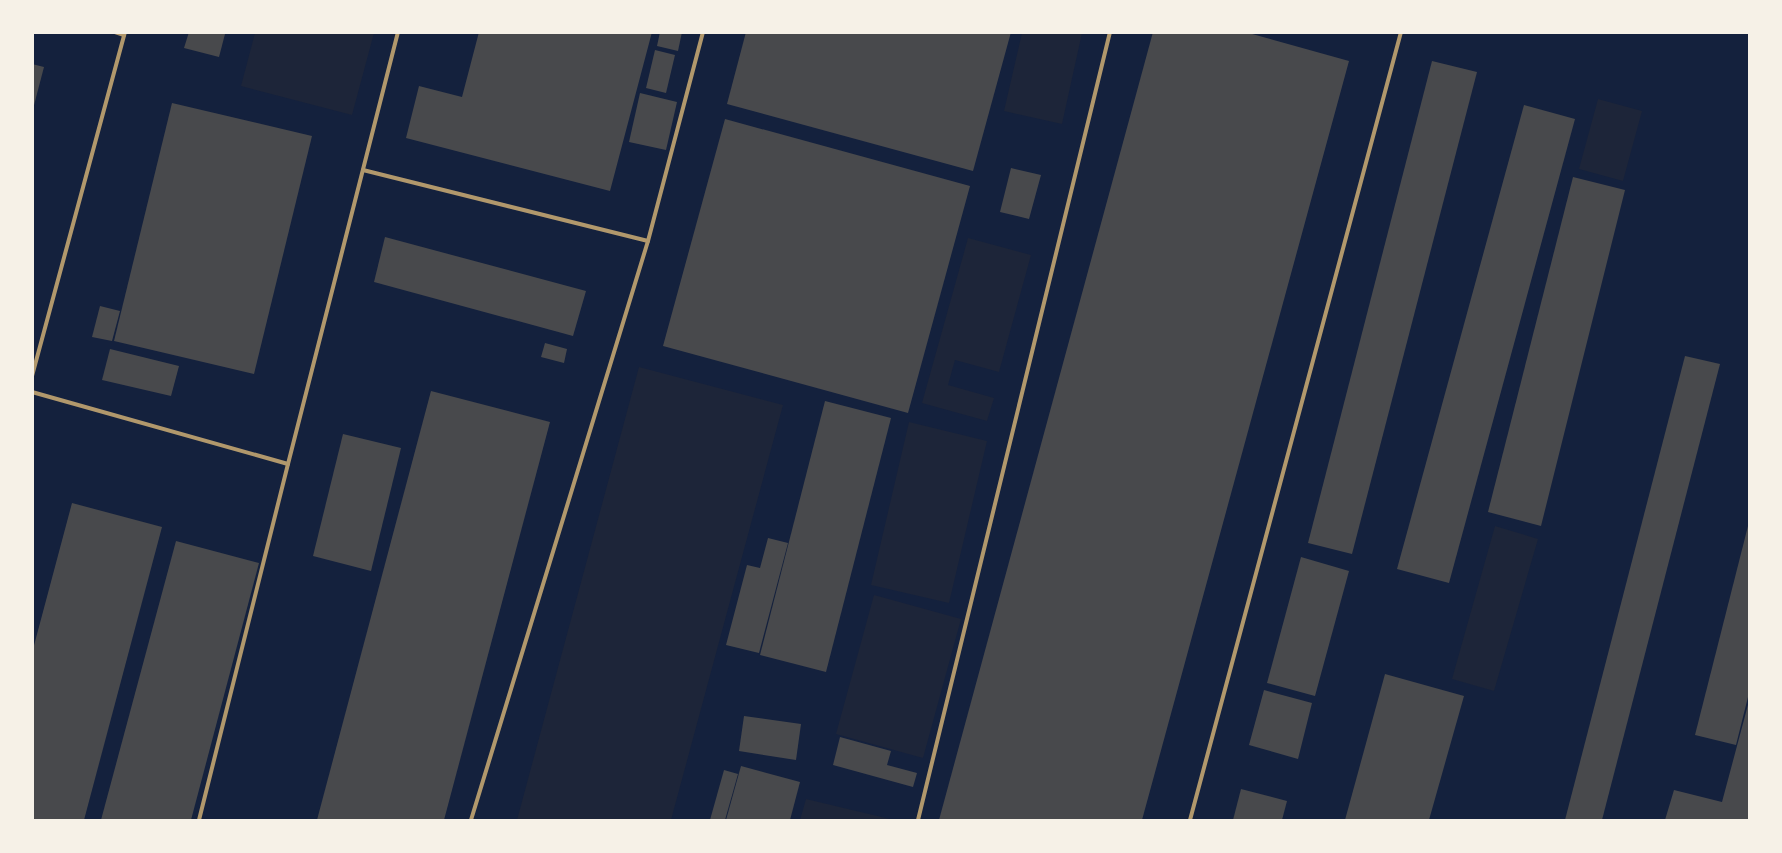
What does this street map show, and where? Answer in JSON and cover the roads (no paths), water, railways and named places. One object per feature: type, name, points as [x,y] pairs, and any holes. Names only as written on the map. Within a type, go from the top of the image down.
[{"type":"lane","points":[[32,376],[124,34],[115,32]]},
{"type":"lane","points":[[199,820],[398,32]]},
{"type":"lane","points":[[471,820],[648,241],[703,32]]},
{"type":"lane","points":[[918,820],[1110,32]]},
{"type":"lane","points":[[1190,820],[1401,32]]},
{"type":"lane","points":[[363,170],[648,241]]},
{"type":"lane","points":[[32,392],[288,464]]}]
